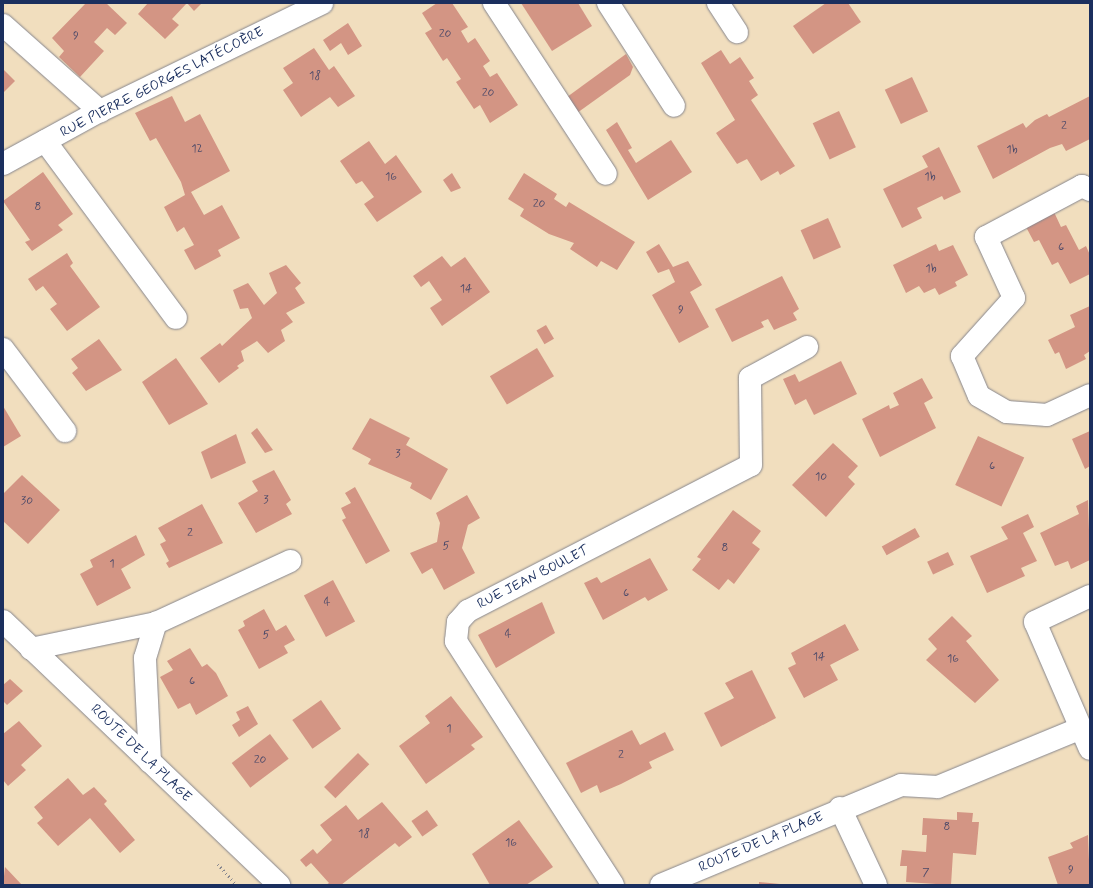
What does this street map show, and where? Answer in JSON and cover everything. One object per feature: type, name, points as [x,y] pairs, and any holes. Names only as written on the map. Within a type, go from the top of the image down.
[{"type":"street","name":"RUE PIERRE GEORGES LATÉCOÈRE","points":[[3,164],[100,111],[322,3]]},
{"type":"street","points":[[494,3],[606,174]]},
{"type":"street","points":[[608,3],[674,106]]},
{"type":"street","points":[[718,3],[737,32]]},
{"type":"street","points":[[3,25],[100,111]]},
{"type":"street","points":[[45,141],[176,318]]},
{"type":"street","points":[[1090,190],[1082,186],[986,237],[1014,298],[962,356],[979,396],[1007,412],[1047,415],[1090,395]]},
{"type":"street","name":"RUE JEAN BOULET","points":[[613,885],[456,641],[458,622],[468,611],[751,465],[750,378],[807,347]]},
{"type":"street","points":[[3,349],[65,431]]},
{"type":"street","points":[[31,649],[156,623],[290,561]]},
{"type":"street","points":[[1090,596],[1035,622],[1090,749]]},
{"type":"street","name":"ROUTE DE LA PLAGE","points":[[3,621],[276,884]]},
{"type":"street","points":[[150,762],[145,658],[156,623]]},
{"type":"street","name":"ROUTE DE LA PLAGE","points":[[661,885],[840,808],[901,785],[938,787],[1081,728]]},
{"type":"street","points":[[840,808],[876,885]]},
{"type":"building","points":[[86,3],[106,3],[127,23],[115,35],[107,28],[94,42],[104,51],[80,77],[59,57],[64,51],[52,38]]},
{"type":"building","points":[[148,3],[187,3],[172,19],[179,25],[165,39],[138,14]]},
{"type":"building","points":[[187,3],[202,3],[194,11]]},
{"type":"building","points":[[437,3],[452,3],[468,27],[461,31],[468,43],[475,38],[490,61],[483,66],[490,77],[497,73],[518,105],[490,123],[480,105],[474,109],[456,82],[461,79],[447,58],[443,61],[425,33],[432,29],[422,13]]},
{"type":"building","points":[[521,3],[578,3],[592,26],[552,51]]},
{"type":"building","points":[[826,3],[848,3],[861,22],[813,54],[793,26]]},
{"type":"building","points":[[348,23],[362,46],[348,55],[341,43],[330,51],[323,40]]},
{"type":"building","points":[[314,48],[329,70],[334,66],[355,96],[338,107],[330,97],[301,117],[283,90],[293,83],[283,68]]},
{"type":"building","points":[[721,50],[730,64],[740,57],[754,78],[749,81],[758,95],[751,100],[795,166],[780,175],[778,171],[761,181],[747,159],[737,164],[716,133],[735,120],[701,63]]},
{"type":"building","points":[[626,54],[633,67],[630,75],[577,113],[567,97]]},
{"type":"building","points":[[3,69],[15,81],[3,93]]},
{"type":"building","points":[[912,77],[928,111],[901,124],[885,90]]},
{"type":"building","points":[[172,96],[185,122],[200,114],[230,171],[191,192],[204,215],[222,205],[240,238],[218,250],[221,256],[195,270],[184,250],[194,245],[184,227],[177,232],[164,207],[185,195],[181,182],[156,138],[150,141],[135,113]]},
{"type":"building","points":[[1090,96],[1090,139],[1066,151],[1062,144],[1050,148],[993,179],[977,146],[1023,123],[1026,128],[1035,120],[1047,114],[1049,117]]},
{"type":"building","points":[[839,111],[856,147],[830,160],[813,123]]},
{"type":"building","points":[[617,122],[632,148],[628,150],[636,163],[671,140],[692,172],[648,200],[606,130]]},
{"type":"building","points":[[369,141],[385,164],[396,155],[422,192],[377,222],[364,204],[374,197],[362,181],[356,184],[340,161]]},
{"type":"building","points":[[939,147],[961,192],[944,200],[942,196],[917,208],[922,218],[902,228],[883,189],[928,167],[922,156]]},
{"type":"building","points":[[43,172],[73,214],[58,225],[63,230],[32,251],[25,242],[30,240],[3,201]]},
{"type":"building","points":[[452,173],[461,188],[451,192],[443,180]]},
{"type":"building","points":[[524,173],[557,194],[554,199],[566,207],[569,202],[635,242],[617,270],[601,261],[597,267],[570,249],[574,243],[549,234],[520,216],[524,209],[508,199]]},
{"type":"building","points":[[1054,212],[1061,227],[1066,225],[1079,250],[1086,246],[1090,255],[1090,274],[1070,284],[1058,262],[1052,265],[1039,240],[1034,242],[1026,227]]},
{"type":"building","points":[[828,218],[841,247],[814,259],[801,230]]},
{"type":"building","points":[[659,244],[673,267],[688,261],[702,285],[690,292],[709,327],[679,343],[652,295],[675,282],[669,269],[658,273],[646,252]]},
{"type":"building","points":[[936,244],[939,251],[953,245],[968,275],[955,282],[957,286],[939,295],[935,288],[924,293],[919,286],[906,293],[893,265]]},
{"type":"building","points":[[67,253],[73,263],[70,266],[100,307],[67,331],[50,309],[57,304],[43,286],[36,291],[28,279]]},
{"type":"building","points":[[442,256],[451,267],[465,257],[490,292],[442,326],[430,308],[442,300],[429,281],[421,287],[413,276]]},
{"type":"building","points":[[286,265],[301,283],[295,288],[305,303],[286,313],[293,322],[281,330],[285,341],[268,353],[257,341],[241,351],[244,361],[237,366],[239,368],[219,383],[200,358],[220,343],[222,346],[252,318],[248,308],[240,309],[233,290],[248,283],[264,305],[277,293],[269,273]]},
{"type":"building","points":[[782,276],[799,309],[793,313],[797,320],[774,330],[768,319],[761,322],[764,327],[732,342],[715,309]]},
{"type":"building","points":[[1090,306],[1090,351],[1084,355],[1086,359],[1066,369],[1059,352],[1055,354],[1048,340],[1075,327],[1070,315]]},
{"type":"building","points":[[546,325],[554,339],[544,344],[536,330]]},
{"type":"building","points":[[99,339],[122,370],[86,391],[72,373],[78,368],[71,359]]},
{"type":"building","points":[[537,348],[554,376],[507,405],[490,376]]},
{"type":"building","points":[[176,358],[208,404],[169,425],[142,382]]},
{"type":"building","points":[[841,361],[857,394],[814,415],[806,399],[795,405],[783,379],[795,374],[799,382]]},
{"type":"building","points":[[922,378],[933,398],[924,403],[936,428],[880,457],[862,419],[889,405],[890,409],[899,405],[893,393]]},
{"type":"building","points":[[3,406],[21,436],[3,447]]},
{"type":"building","points":[[370,418],[410,438],[406,445],[448,469],[431,500],[410,488],[412,483],[368,464],[371,459],[352,449]]},
{"type":"building","points":[[257,428],[273,450],[265,453],[251,433]]},
{"type":"building","points":[[1090,431],[1090,466],[1085,469],[1072,439]]},
{"type":"building","points":[[236,434],[246,463],[211,479],[201,452]]},
{"type":"building","points":[[978,436],[1024,458],[1001,506],[955,485]]},
{"type":"building","points":[[833,443],[858,466],[848,477],[855,484],[826,517],[792,485]]},
{"type":"building","points":[[274,470],[291,500],[286,504],[292,514],[256,533],[238,503],[258,491],[252,481]]},
{"type":"building","points":[[22,475],[60,510],[28,544],[3,521],[3,494]]},
{"type":"building","points":[[355,487],[390,551],[366,564],[342,520],[346,518],[341,508],[351,503],[345,493]]},
{"type":"building","points":[[467,495],[480,518],[468,525],[462,548],[475,573],[444,590],[432,568],[422,574],[410,553],[437,542],[440,523],[436,513]]},
{"type":"building","points":[[1088,500],[1090,560],[1071,569],[1068,561],[1055,566],[1040,533],[1079,514],[1076,506]]},
{"type":"building","points":[[202,504],[223,543],[169,568],[166,563],[169,561],[160,544],[166,541],[158,528]]},
{"type":"building","points":[[733,510],[761,531],[752,543],[760,549],[734,584],[728,579],[719,590],[692,570],[701,559],[697,557]]},
{"type":"building","points":[[1028,514],[1034,527],[1023,533],[1037,561],[1021,568],[1025,576],[987,593],[970,556],[1008,539],[1001,527]]},
{"type":"building","points":[[915,528],[920,537],[887,555],[882,546]]},
{"type":"building","points":[[136,535],[145,555],[121,569],[131,588],[97,606],[80,574],[93,567],[90,560]]},
{"type":"building","points":[[948,552],[954,565],[933,574],[927,562]]},
{"type":"building","points":[[650,558],[668,590],[648,601],[645,597],[603,620],[584,583],[597,577],[601,583]]},
{"type":"building","points":[[333,580],[355,621],[326,637],[304,595]]},
{"type":"building","points":[[542,602],[555,633],[496,668],[478,635]]},
{"type":"building","points":[[264,609],[276,631],[286,625],[295,640],[284,646],[288,653],[259,669],[238,630],[245,626],[243,621]]},
{"type":"building","points":[[952,616],[972,636],[966,641],[999,680],[975,703],[926,660],[937,649],[928,639]]},
{"type":"building","points":[[845,624],[859,650],[830,665],[838,680],[804,698],[788,668],[796,664],[791,653]]},
{"type":"building","points":[[190,648],[202,667],[207,664],[216,673],[228,696],[196,715],[190,703],[178,709],[160,677],[173,670],[167,661]]},
{"type":"building","points":[[752,670],[776,718],[721,747],[704,713],[734,698],[725,683]]},
{"type":"building","points":[[10,679],[23,691],[7,705],[3,701],[3,685]]},
{"type":"building","points":[[451,696],[483,737],[471,745],[475,749],[426,784],[399,746],[430,723],[425,716]]},
{"type":"building","points":[[321,700],[341,729],[312,749],[292,720]]},
{"type":"building","points":[[248,706],[258,724],[239,737],[232,725],[240,720],[236,712]]},
{"type":"building","points":[[19,721],[42,746],[21,765],[26,770],[8,786],[3,780],[3,734]]},
{"type":"building","points":[[632,730],[640,745],[665,732],[674,750],[649,762],[652,768],[621,784],[600,793],[597,785],[581,793],[566,763]]},
{"type":"building","points":[[270,734],[289,759],[250,788],[232,763]]},
{"type":"building","points":[[358,753],[369,764],[335,798],[324,787]]},
{"type":"building","points":[[68,778],[83,795],[94,787],[107,801],[104,804],[135,840],[120,853],[90,818],[58,846],[37,823],[43,818],[34,807]]},
{"type":"building","points":[[382,802],[412,837],[399,847],[395,843],[341,885],[326,885],[329,883],[311,863],[306,867],[300,860],[313,849],[317,854],[332,840],[320,825],[346,805],[358,820]]},
{"type":"building","points":[[427,810],[438,826],[422,836],[411,821]]},
{"type":"building","points":[[957,812],[973,813],[972,822],[979,822],[976,855],[953,853],[951,885],[906,882],[907,866],[900,866],[902,850],[926,852],[927,835],[922,835],[923,818],[957,820]]},
{"type":"building","points":[[519,820],[553,867],[526,885],[490,885],[472,854]]},
{"type":"building","points":[[1088,835],[1090,885],[1058,885],[1048,857],[1073,848],[1070,843]]},
{"type":"building","points":[[5,867],[22,885],[3,885]]},
{"type":"building","points":[[759,882],[780,884],[780,885],[759,885]]}]
